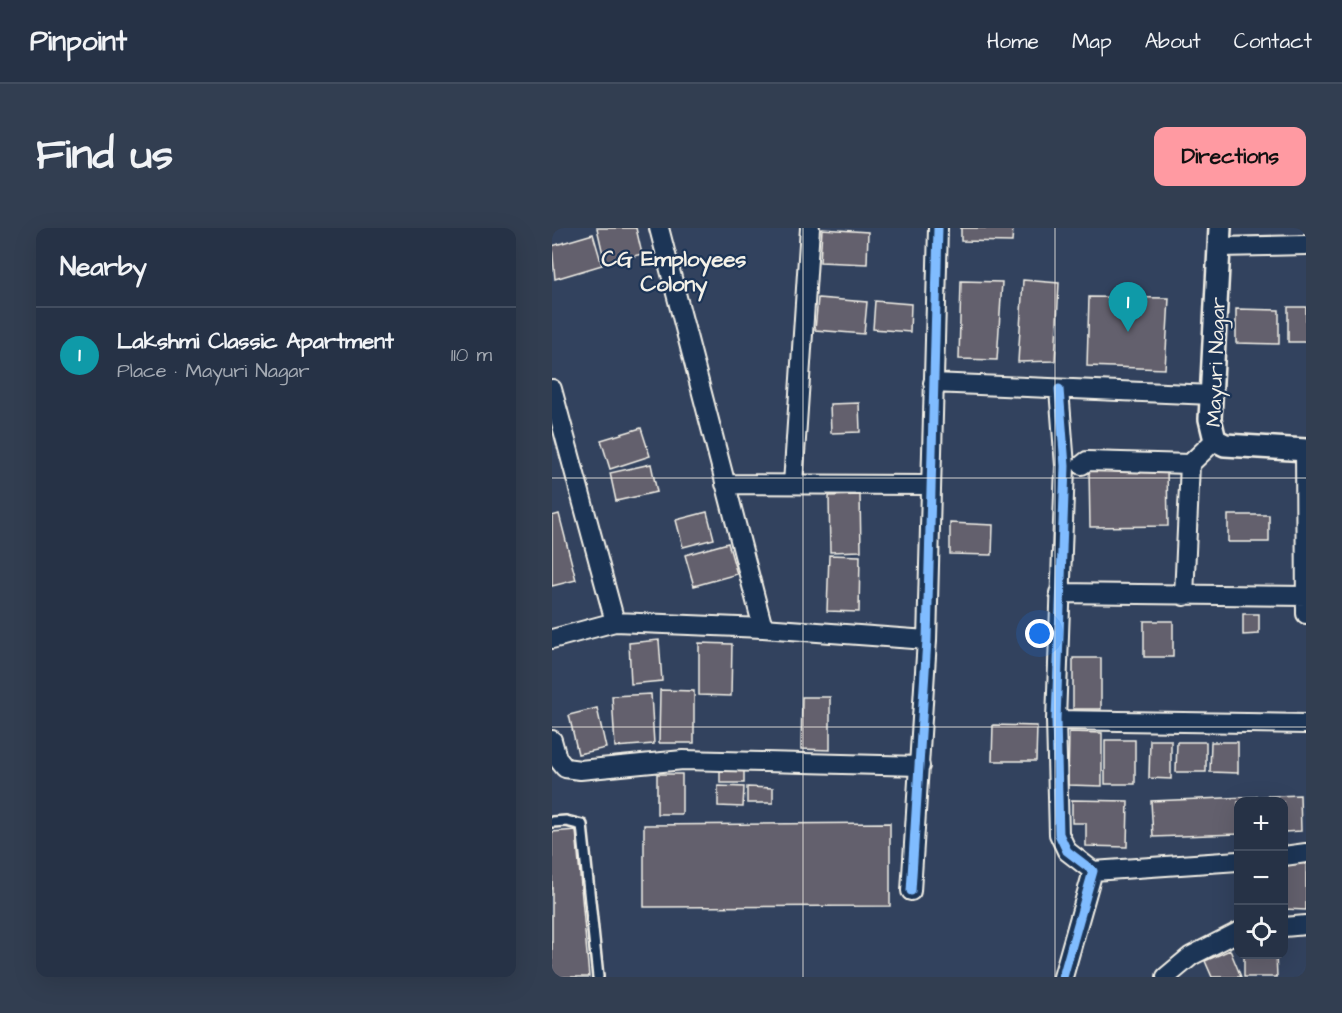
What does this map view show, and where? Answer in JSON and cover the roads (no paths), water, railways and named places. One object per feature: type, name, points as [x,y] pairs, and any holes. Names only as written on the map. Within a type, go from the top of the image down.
[{"type":"street","points":[[659,228],[763,628]]},
{"type":"street","points":[[794,484],[810,228]]},
{"type":"street","points":[[910,891],[927,640],[938,228]]},
{"type":"street","points":[[1220,238],[1306,245]]},
{"type":"street","name":"Mayuri Nagar","points":[[1220,238],[1210,418],[1215,440],[1225,445],[1306,449]]},
{"type":"street","points":[[933,383],[1212,395]]},
{"type":"street","points":[[552,389],[615,622]]},
{"type":"street","points":[[1059,389],[1065,466],[1056,720],[1059,834],[1067,851],[1093,871],[1234,861]]},
{"type":"street","points":[[1184,596],[1190,464],[1215,440]]},
{"type":"street","points":[[1059,593],[1305,602],[1306,449]]},
{"type":"street","points":[[1082,465],[1087,461],[1190,464]]},
{"type":"street","points":[[725,484],[931,485]]},
{"type":"street","points":[[552,639],[615,622],[763,628],[927,640]]},
{"type":"street","points":[[1056,720],[1306,724]]},
{"type":"street","points":[[552,740],[557,758],[566,768],[580,770],[683,759],[920,766]]},
{"type":"street","points":[[1288,855],[1306,853]]},
{"type":"street","points":[[1063,977],[1093,871]]},
{"type":"street","points":[[1288,927],[1306,925]]},
{"type":"street","points":[[1166,977],[1191,956],[1234,934]]},
{"type":"lane","points":[[552,822],[566,821],[582,825],[598,977]]},
{"type":"place","name":"Lakshmi Classic Apartment","points":[[1128,332]]},
{"type":"district","name":"CG Employees Colony","points":[[674,272]]}]
